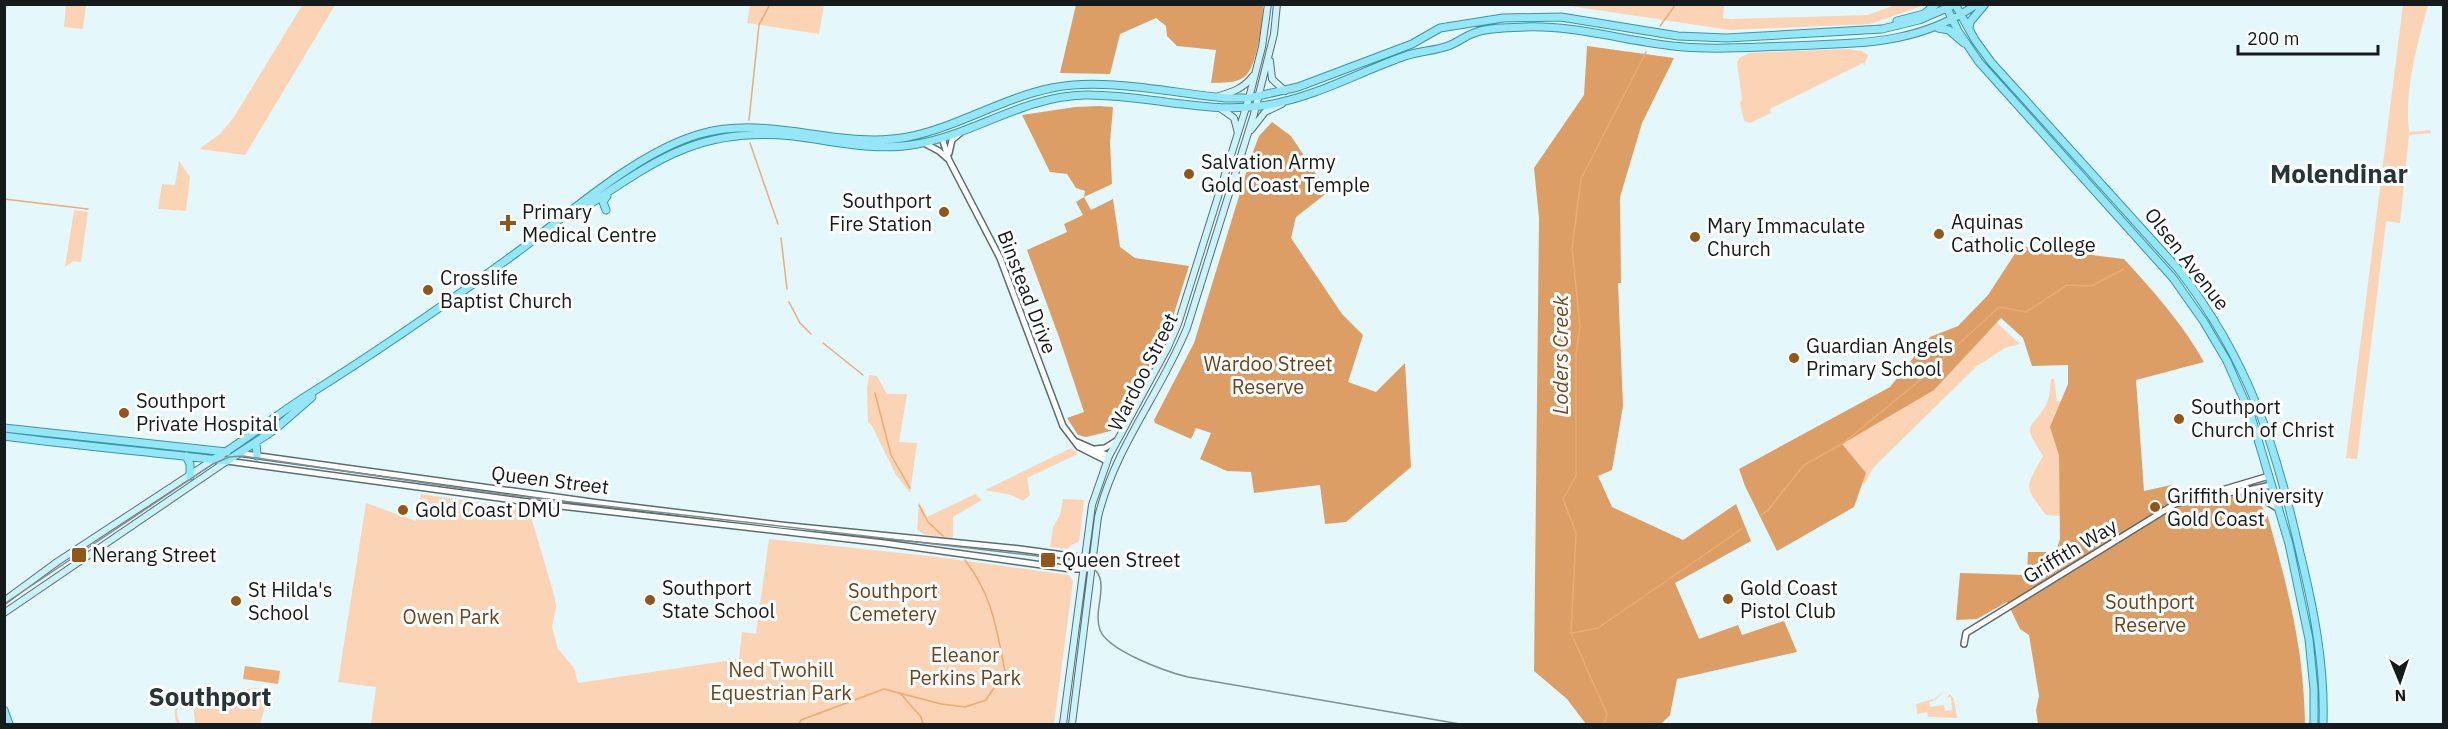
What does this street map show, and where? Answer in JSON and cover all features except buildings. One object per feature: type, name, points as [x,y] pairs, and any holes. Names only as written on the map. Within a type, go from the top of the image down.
[{"type":"main road","name":"Wardoo Street","points":[[1063,724],[1090,511],[1108,458],[1178,324],[1249,98],[1257,68],[1268,4]]},
{"type":"main road","name":"Wardoo Street","points":[[1072,724],[1098,517],[1116,462],[1178,351],[1187,328],[1256,106],[1270,51],[1277,4]]},
{"type":"main road","points":[[1866,31],[1923,14],[1936,4]]},
{"type":"main road","points":[[1247,136],[1265,112],[1293,99],[1405,56],[1455,43],[1480,31],[1523,27],[1578,29],[1684,47],[1728,48],[1880,42],[1905,38],[1935,28],[1953,20],[1977,4]]},
{"type":"main road","points":[[1969,30],[1971,21],[1985,4]]},
{"type":"main road","points":[[517,252],[650,157],[694,136],[774,128],[874,139],[899,138],[926,132],[1021,96],[1061,86],[1093,84],[1216,97],[1249,98],[1285,91],[1412,44],[1430,32],[1456,25],[1519,17],[1579,19],[1678,36],[1727,38],[1866,31],[1906,24],[1956,5]]},
{"type":"main road","name":"Olsen Avenue","points":[[1956,5],[1969,30],[1996,68],[2179,270],[2206,306],[2239,363],[2261,412],[2286,495],[2315,618],[2322,669],[2323,724]]},
{"type":"main road","name":"Olsen Avenue","points":[[1946,7],[1968,46],[1984,68],[2128,227],[2186,295],[2220,347],[2248,409],[2279,509],[2308,631],[2313,672],[2314,724]]},
{"type":"main road","points":[[1578,29],[1579,19]]},
{"type":"main road","points":[[1455,43],[1460,35],[1456,25]]},
{"type":"main road","points":[[1935,28],[1946,29],[1968,46]]},
{"type":"main road","points":[[1429,51],[1430,32]]},
{"type":"main road","points":[[1727,38],[1728,48]]},
{"type":"main road","points":[[1270,51],[1272,79],[1285,91]]},
{"type":"main road","points":[[1216,97],[1232,93],[1245,86],[1257,68]]},
{"type":"main road","points":[[4,601],[57,562],[226,452],[517,252],[656,162],[687,147],[741,131],[878,147],[924,143],[1039,101],[1078,95],[1220,108],[1246,108],[1293,99]]},
{"type":"main road","points":[[1220,108],[1234,118],[1238,137]]},
{"type":"main road","points":[[926,132],[937,134],[942,138]]},
{"type":"main road","points":[[606,210],[603,200],[615,188]]},
{"type":"main road","points":[[2128,227],[2135,220]]},
{"type":"main road","points":[[4,613],[256,442],[282,423],[324,385]]},
{"type":"main road","name":"Queen Street","points":[[4,428],[238,453]]},
{"type":"main road","name":"Queen Street","points":[[4,436],[227,461]]},
{"type":"main road","points":[[256,442],[257,456]]},
{"type":"main road","points":[[186,456],[190,464],[190,476]]},
{"type":"main road","points":[[1108,458],[1116,462]]},
{"type":"main road","points":[[4,710],[9,724]]},
{"type":"street","points":[[949,160],[951,144],[963,130]]},
{"type":"street","name":"Binstead Drive","points":[[942,138],[949,160],[1000,258],[1058,416],[1077,445],[1108,458]]},
{"type":"street","name":"Binstead Drive","points":[[924,143],[939,151],[949,160]]},
{"type":"street","name":"Binstead Drive","points":[[1071,437],[1108,458]]},
{"type":"street","points":[[1084,446],[1102,448],[1118,440]]},
{"type":"street","name":"Queen Street","points":[[238,453],[441,483],[620,506],[1093,560]]},
{"type":"street","name":"Queen Street","points":[[227,461],[543,504],[796,535],[884,543],[1082,570],[1091,569]]},
{"type":"street","name":"Griffith Way","points":[[1965,644],[1966,633],[1987,619],[2175,504],[2269,476]]},
{"type":"street","name":"Griffith Way","points":[[2203,496],[2271,485]]},
{"type":"street","points":[[2256,489],[2269,503],[2279,509]]},
{"type":"green space","points":[[303,4],[335,5],[245,155],[199,149],[220,134],[234,117]]},
{"type":"green space","points":[[66,5],[86,5],[83,29],[64,27]]},
{"type":"green space","points":[[750,5],[824,5],[819,34],[747,23]]},
{"type":"green space","points":[[1076,5],[1263,5],[1256,55],[1249,72],[1237,81],[1211,83],[1216,50],[1177,46],[1167,36],[1166,26],[1156,18],[1120,34],[1110,74],[1060,73]]},
{"type":"green space","points":[[1564,5],[1724,5],[1723,18],[1731,19],[1868,15],[1895,5],[1925,5],[1870,24],[1730,30]]},
{"type":"green space","points":[[2403,5],[2428,5],[2412,68],[2408,116],[2409,132],[2430,130],[2431,133],[2409,135],[2400,223],[2386,221],[2357,459],[2346,458]]},
{"type":"green space","points":[[1587,46],[1674,58],[1642,123],[1620,197],[1621,283],[1618,283],[1623,406],[1612,470],[1598,476],[1612,507],[1683,540],[1736,504],[1751,541],[1675,583],[1699,639],[1738,625],[1742,635],[1784,621],[1797,652],[1677,679],[1670,715],[1661,724],[1586,724],[1567,699],[1534,671],[1539,218],[1534,168],[1584,95]]},
{"type":"green space","points":[[1849,49],[1862,51],[1868,55],[1864,66],[1863,63],[1770,109],[1771,113],[1750,123],[1744,121],[1740,103],[1742,100],[1737,63],[1739,58],[1749,53]]},
{"type":"green space","points":[[1075,107],[1113,107],[1110,142],[1112,184],[1084,197],[1085,191],[1076,188],[1067,174],[1050,172],[1022,115]]},
{"type":"green space","name":"Wardoo Street Reserve","points":[[1272,122],[1291,136],[1328,192],[1296,217],[1291,238],[1342,314],[1363,335],[1348,382],[1376,392],[1405,363],[1411,467],[1346,522],[1325,524],[1320,485],[1254,493],[1251,472],[1227,471],[1200,459],[1211,433],[1196,428],[1191,439],[1155,423],[1154,420],[1194,343],[1251,157],[1259,136]]},
{"type":"green space","points":[[179,161],[190,177],[186,211],[158,209],[162,184],[175,185]]},
{"type":"green space","name":"Wardoo Street Reserve","points":[[1084,197],[1091,210],[1113,199],[1120,247],[1135,258],[1189,266],[1170,326],[1126,410],[1111,431],[1086,437],[1078,435],[1067,418],[1084,412],[1027,250],[1067,232],[1064,224],[1083,215],[1076,202]]},
{"type":"green space","points":[[74,210],[88,212],[81,262],[73,261],[65,267]]},
{"type":"green space","name":"Southport Reserve","points":[[2020,246],[2124,259],[2177,321],[2204,362],[2136,380],[2144,491],[2171,485],[2179,506],[2234,494],[2250,495],[2260,504],[2268,517],[2294,619],[2302,670],[2305,724],[2038,724],[2036,710],[2039,696],[2029,635],[2020,629],[2007,602],[1977,619],[1956,620],[1960,573],[2027,575],[2028,552],[2056,552],[2060,539],[2059,455],[2050,427],[2068,384],[2068,365],[2032,366],[2023,338],[2001,318],[1934,390],[1842,444],[1866,473],[1854,507],[1777,551],[1739,469],[1890,387],[1930,337],[1958,326],[1988,295]]},
{"type":"green space","points":[[1995,321],[2020,344],[2005,348],[1977,366],[1873,468],[1864,485],[1857,468],[1832,448]]},
{"type":"green space","points":[[869,375],[877,376],[887,394],[907,394],[899,442],[917,443],[910,493],[896,475],[868,422]]},
{"type":"green space","points":[[2051,379],[2054,379],[2057,401],[2063,402],[2060,516],[2046,515],[2033,498],[2029,487],[2043,456],[2032,436],[2030,427],[2047,403]]},
{"type":"green space","points":[[1071,448],[1078,454],[1027,478],[1030,495],[1023,501],[1011,495],[985,490]]},
{"type":"green space","points":[[421,494],[529,510],[554,595],[556,606],[552,627],[558,649],[574,668],[578,683],[739,659],[742,632],[756,634],[769,539],[929,556],[1069,575],[1073,581],[1054,724],[371,724],[376,687],[338,682],[366,503],[416,521]]},
{"type":"green space","points":[[975,494],[982,500],[953,517],[953,538],[926,535],[917,530],[919,502],[927,517]]},
{"type":"green space","points":[[1063,499],[1084,500],[1079,542],[1068,549],[1050,547],[1053,527],[1060,515]]},
{"type":"green space","points":[[257,688],[265,707],[260,724],[195,724],[193,703],[188,703],[187,698],[178,709],[181,724],[176,722],[176,707],[185,696]]},
{"type":"green space","points":[[1947,689],[1935,700],[1929,702],[1930,707],[1944,705],[1945,711],[1952,710],[1951,697],[1946,698],[1950,694],[1954,699],[1957,718],[1928,717],[1927,712],[1917,714],[1916,704],[1934,699]]},
{"type":"shaded area","points":[[245,666],[280,671],[278,684],[243,679]]},
{"type":"waterway","points":[[749,120],[759,25],[770,4]]},
{"type":"waterway","points":[[1660,26],[1676,4]]},
{"type":"waterway","name":"Loders Creek","points":[[1604,724],[1607,714],[1571,633],[1576,533],[1563,499],[1576,476],[1576,354],[1580,326],[1572,249],[1581,179],[1646,52]]},
{"type":"waterway","points":[[750,143],[778,224]]},
{"type":"waterway","points":[[4,199],[88,209]]},
{"type":"waterway","points":[[781,238],[787,289]]},
{"type":"waterway","name":"Loders Creek","points":[[1761,515],[1768,510],[1804,465],[1842,444],[1914,385],[1999,307],[2026,312],[2067,285],[2091,286],[2124,269]]},
{"type":"waterway","points":[[789,302],[800,323],[811,334]]},
{"type":"waterway","points":[[823,343],[863,375]]},
{"type":"waterway","points":[[875,393],[891,455],[910,488]]},
{"type":"waterway","points":[[919,505],[928,522],[943,536]]},
{"type":"waterway","name":"Loders Creek","points":[[1572,633],[1598,628],[1743,528]]},
{"type":"waterway","points":[[799,724],[801,720],[884,689],[941,704],[965,707],[986,700],[1005,671],[988,600],[965,560]]},
{"type":"waterway","name":"Loders Creek","points":[[900,693],[921,717],[923,724]]},
{"type":"tram line","points":[[4,604],[213,464],[229,457],[243,456],[493,493],[1081,561],[1092,567],[1101,582],[1098,611],[1100,630],[1114,646],[1139,660],[1188,677],[1460,724]]},
{"type":"place","name":"Salvation Army Gold Coast Temple","points":[[1189,174]]},
{"type":"place","name":"Southport Fire Station","points":[[944,212]]},
{"type":"place","name":"Primary Medical Centre","points":[[508,223]]},
{"type":"place","name":"Aquinas Catholic College","points":[[1939,234]]},
{"type":"place","name":"Mary Immaculate Church","points":[[1695,237]]},
{"type":"place","name":"Crosslife Baptist Church","points":[[428,290]]},
{"type":"place","name":"Guardian Angels Primary School","points":[[1794,358]]},
{"type":"place","name":"Southport Private Hospital","points":[[124,413]]},
{"type":"place","name":"Southport Church of Christ","points":[[2179,419]]},
{"type":"place","name":"Griffith University Gold Coast","points":[[2155,507]]},
{"type":"place","name":"Gold Coast DMU","points":[[403,510]]},
{"type":"place","name":"Nerang Street","points":[[79,555]]},
{"type":"place","name":"Queen Street","points":[[1048,560]]},
{"type":"place","name":"Gold Coast Pistol Club","points":[[1728,599]]},
{"type":"place","name":"Southport State School","points":[[650,600]]},
{"type":"place","name":"St Hilda's School","points":[[236,601]]},
{"type":"district","name":"Molendinar","points":[[2339,174]]},
{"type":"district","name":"Southport","points":[[210,697]]},
{"type":"park label","name":"Southport Cemetery","points":[[893,602]]},
{"type":"park label","name":"Owen Park","points":[[451,617]]},
{"type":"park label","name":"Eleanor Perkins Park","points":[[965,666]]},
{"type":"park label","name":"Ned Twohill Equestrian Park","points":[[781,682]]}]
